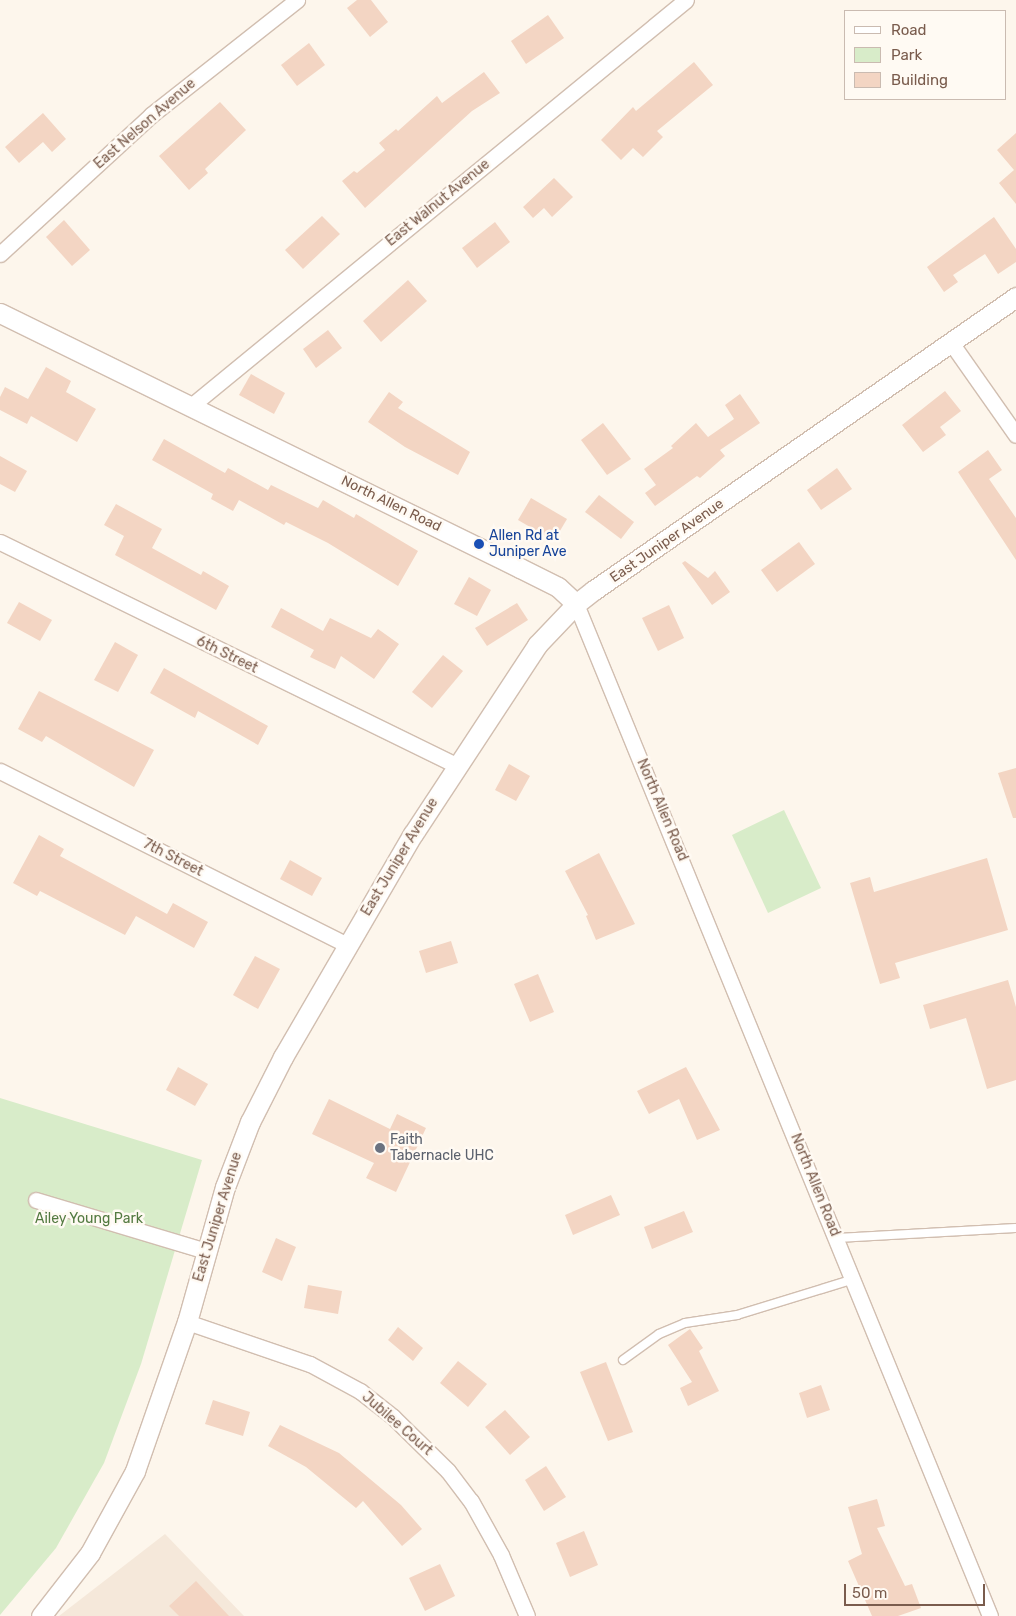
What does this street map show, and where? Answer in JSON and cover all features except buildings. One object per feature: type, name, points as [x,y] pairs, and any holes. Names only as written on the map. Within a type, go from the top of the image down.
[{"type":"street","name":"East Nelson Avenue","points":[[0,254],[151,115],[296,0]]},
{"type":"street","name":"East Walnut Avenue","points":[[191,406],[686,0]]},
{"type":"street","name":"East Juniper Avenue","points":[[41,1616],[82,1565],[119,1504],[155,1420],[187,1322],[206,1251],[250,1122],[347,945],[456,765],[537,645],[576,604],[952,344],[1016,297]]},
{"type":"street","name":"North Allen Road","points":[[0,313],[558,587],[576,604],[854,1278],[990,1616]]},
{"type":"street","points":[[952,344],[1016,435]]},
{"type":"street","name":"6th Street","points":[[0,542],[456,765]]},
{"type":"street","name":"7th Street","points":[[0,771],[347,945]]},
{"type":"street","points":[[36,1200],[206,1251]]},
{"type":"street","name":"Jubilee Court","points":[[187,1322],[310,1364],[360,1391],[393,1417],[448,1471],[470,1501],[501,1555],[527,1616]]},
{"type":"lane","points":[[837,1238],[1016,1228]]},
{"type":"lane","points":[[623,1360],[659,1334],[685,1323],[737,1315],[854,1278]]},
{"type":"shaded area","points":[[165,1534],[244,1616],[59,1616]]},
{"type":"green space","points":[[784,810],[821,888],[768,913],[732,835]]},
{"type":"green space","name":"Ailey Young Park","points":[[0,1098],[202,1160],[141,1364],[104,1463],[56,1548],[0,1615]]},
{"type":"place","name":"Allen Rd at Juniper Ave","points":[[479,544]]},
{"type":"place","name":"Faith Tabernacle UHC","points":[[380,1148]]}]
